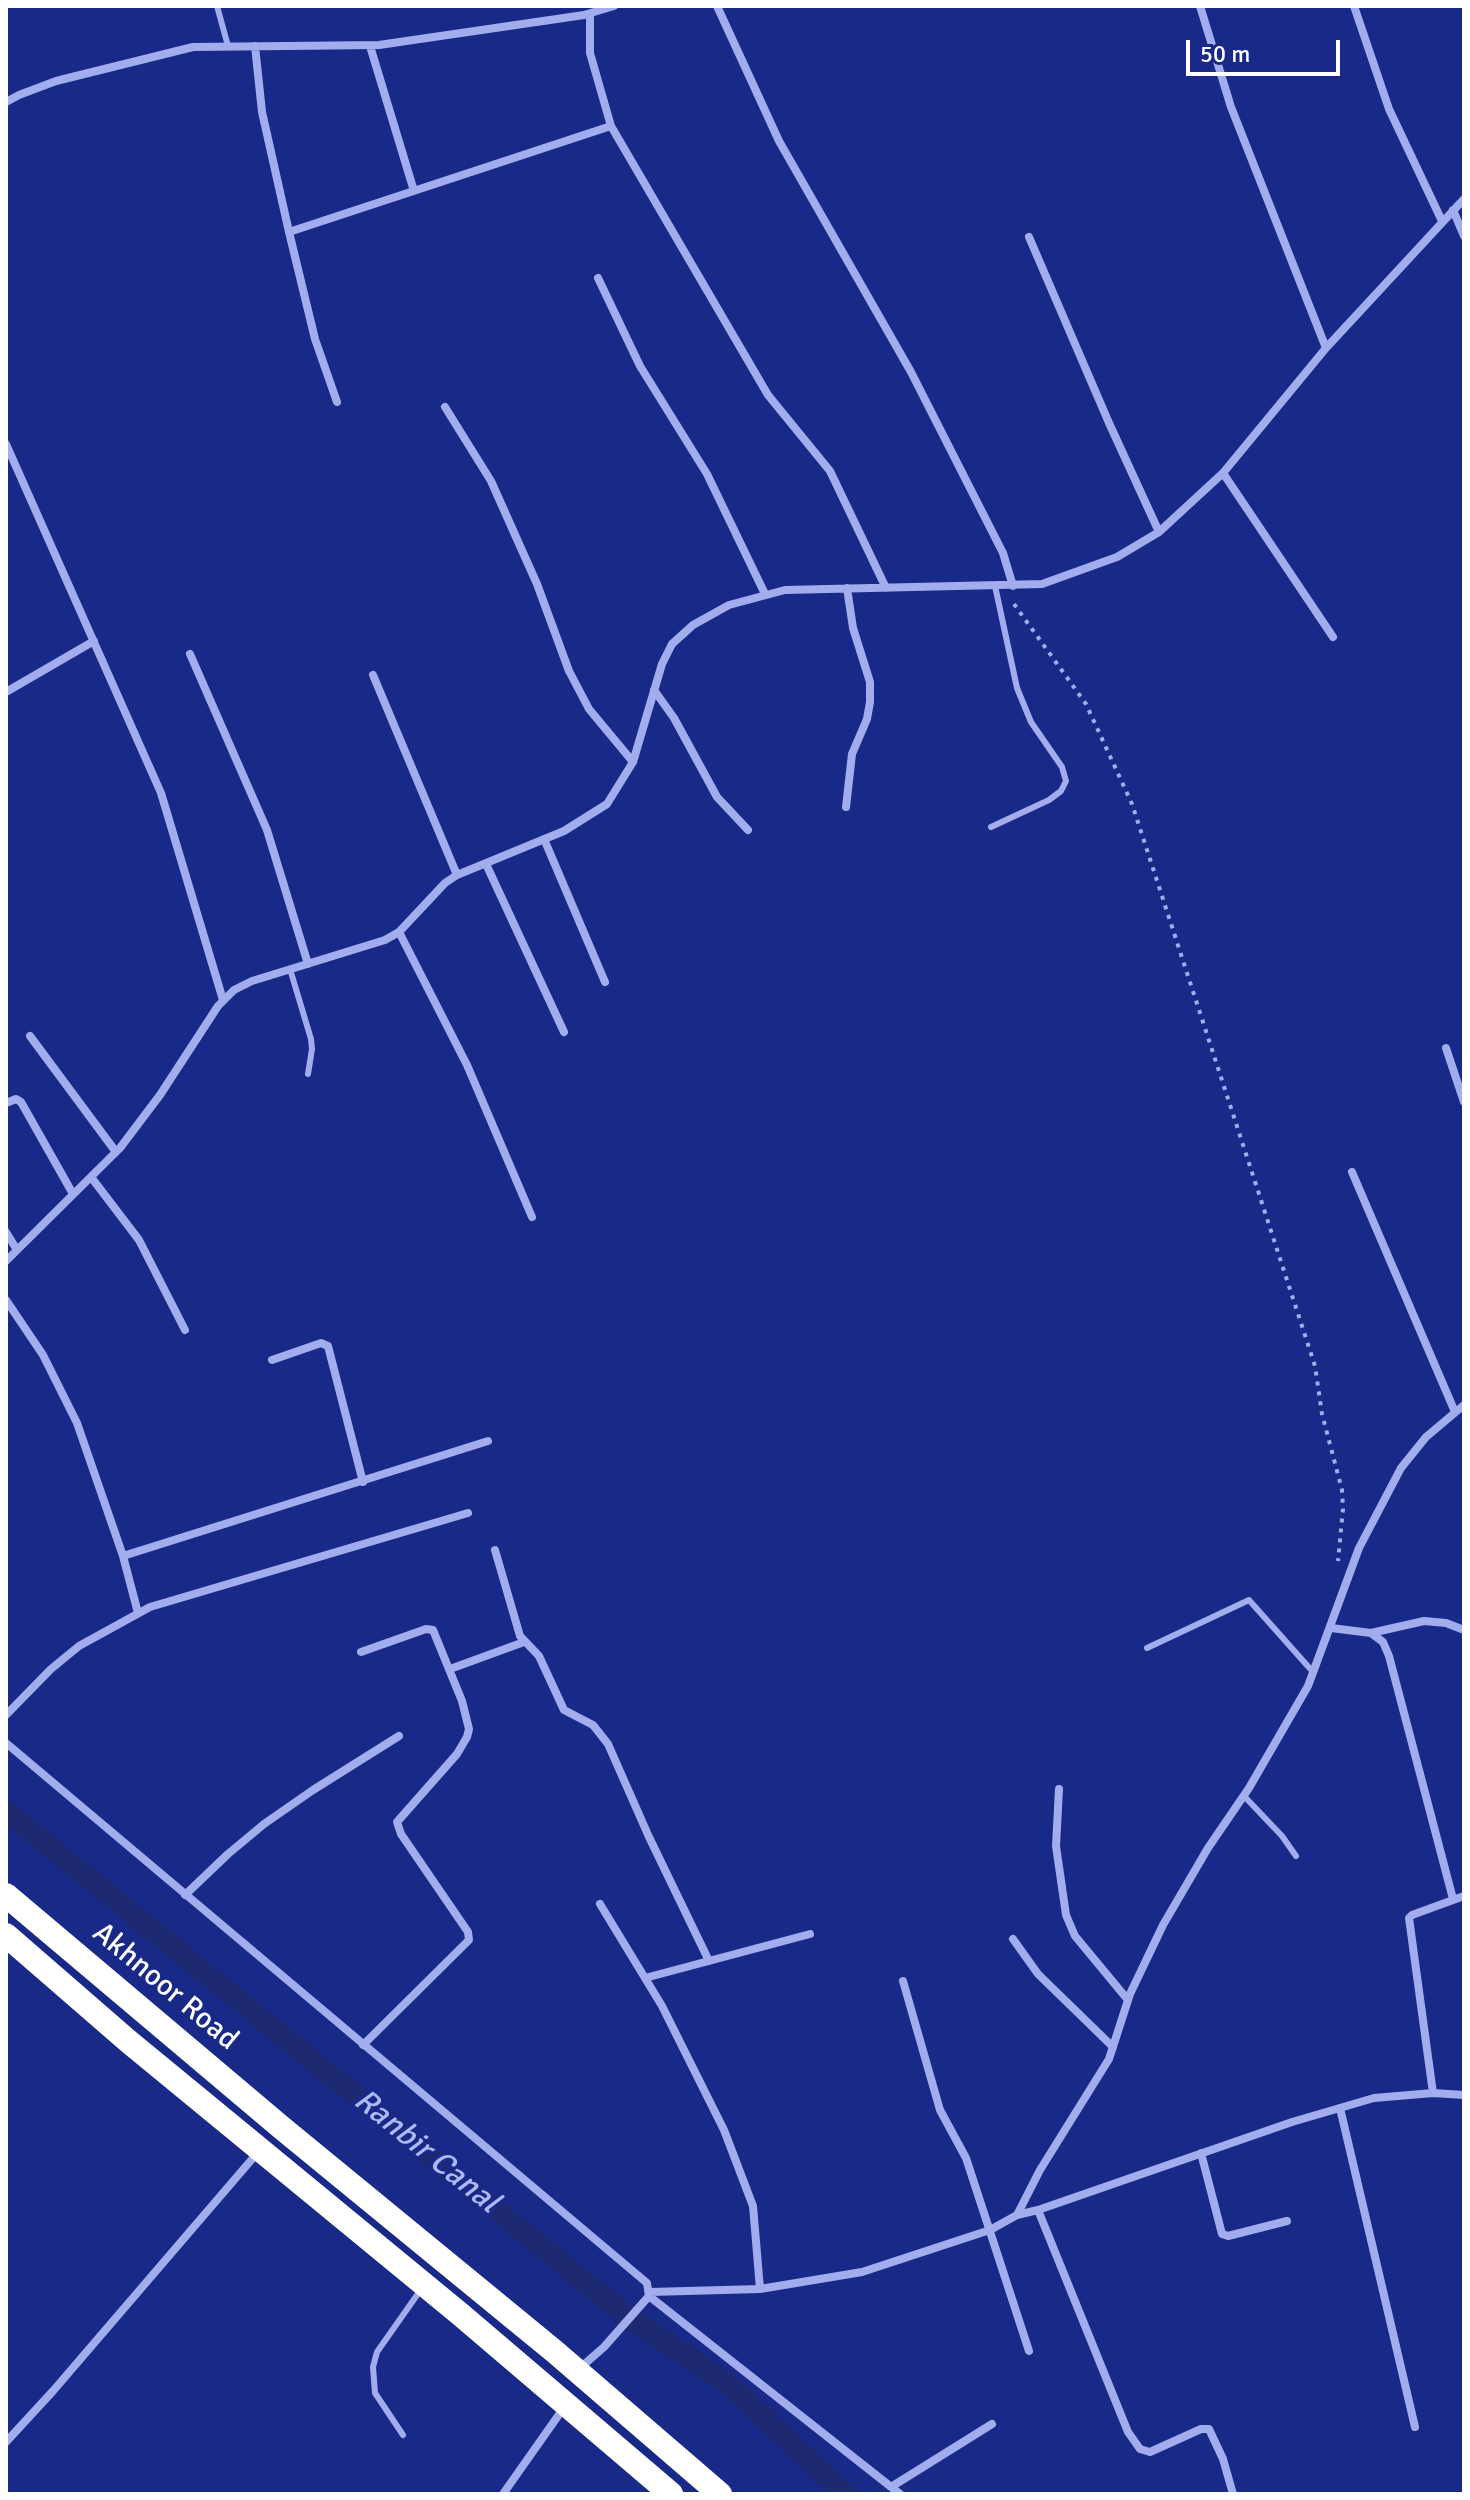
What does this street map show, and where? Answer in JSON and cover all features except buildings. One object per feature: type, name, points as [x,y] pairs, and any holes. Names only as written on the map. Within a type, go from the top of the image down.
[{"type":"highway","name":"Akhnoor Road","points":[[6,1895],[720,2494]]},
{"type":"highway","points":[[6,1935],[671,2494]]},
{"type":"street","points":[[6,102],[56,81],[193,47],[370,46],[590,14],[614,6]]},
{"type":"street","points":[[717,6],[779,141],[918,386],[1003,553],[1013,586]]},
{"type":"street","points":[[1200,6],[1231,107],[1326,348]]},
{"type":"street","points":[[1354,6],[1389,109],[1442,221]]},
{"type":"street","points":[[590,14],[590,53],[611,126],[768,395],[830,471],[886,588]]},
{"type":"street","points":[[255,46],[262,112],[289,232],[315,339],[337,402]]},
{"type":"street","points":[[370,46],[414,191]]},
{"type":"street","points":[[289,232],[611,126]]},
{"type":"street","points":[[6,1261],[116,1152],[160,1095],[223,1000],[234,990],[252,981],[385,940],[399,932],[445,883],[457,875],[564,831],[607,804],[633,762],[662,664],[672,644],[693,625],[729,605],[785,590],[1042,584],[1105,562],[1159,532],[1223,473],[1326,348],[1464,199]]},
{"type":"street","points":[[1453,210],[1464,236]]},
{"type":"street","points":[[1029,237],[1159,532]]},
{"type":"street","points":[[598,278],[640,366],[707,474],[765,594]]},
{"type":"street","points":[[445,407],[491,481],[537,584],[569,671],[589,709],[633,762]]},
{"type":"street","points":[[6,444],[161,793],[223,1000]]},
{"type":"street","points":[[1223,473],[1333,637]]},
{"type":"street","points":[[846,807],[852,754],[867,719],[870,702],[870,682],[853,628],[847,588]]},
{"type":"street","points":[[6,692],[94,641]]},
{"type":"street","points":[[190,654],[267,830],[308,964]]},
{"type":"street","points":[[373,675],[457,875]]},
{"type":"street","points":[[654,690],[674,718],[717,797],[748,830]]},
{"type":"street","points":[[544,839],[605,982]]},
{"type":"street","points":[[486,864],[564,1032]]},
{"type":"street","points":[[399,932],[467,1065],[532,1217]]},
{"type":"street","points":[[30,1036],[116,1152]]},
{"type":"street","points":[[1446,1048],[1464,1102]]},
{"type":"street","points":[[6,1103],[16,1099],[21,1102],[73,1194]]},
{"type":"street","points":[[1352,1172],[1455,1412]]},
{"type":"street","points":[[91,1177],[139,1240],[185,1330]]},
{"type":"street","points":[[6,1232],[17,1250]]},
{"type":"street","points":[[6,1300],[43,1355],[77,1423],[123,1556],[138,1613]]},
{"type":"street","points":[[272,1360],[321,1343],[328,1346],[363,1482]]},
{"type":"street","points":[[1017,2215],[1040,2170],[1109,2059],[1128,2000],[1163,1925],[1208,1848],[1244,1796],[1313,1672],[1359,1548],[1401,1468],[1426,1437],[1464,1405]]},
{"type":"street","points":[[123,1556],[488,1441]]},
{"type":"street","points":[[6,1715],[51,1669],[79,1646],[138,1613],[468,1513]]},
{"type":"street","points":[[495,1550],[517,1629],[524,1642],[539,1656],[564,1710],[593,1725],[608,1744],[709,1961]]},
{"type":"street","points":[[1331,1628],[1371,1633],[1424,1621],[1446,1623],[1464,1630]]},
{"type":"street","points":[[361,1652],[430,1629],[436,1633],[468,1720],[467,1737],[457,1754],[398,1818],[397,1827],[468,1932],[469,1940],[363,2045]]},
{"type":"street","points":[[1371,1633],[1383,1642],[1389,1656],[1453,1899]]},
{"type":"street","points":[[450,1669],[524,1642]]},
{"type":"street","points":[[185,1895],[264,1824],[399,1736]]},
{"type":"street","points":[[6,1743],[647,2283],[647,2297],[604,2347],[577,2371]]},
{"type":"street","points":[[1059,1789],[1056,1846],[1066,1915],[1075,1936],[1128,2000]]},
{"type":"street","points":[[1433,2093],[1409,1918],[1464,1896]]},
{"type":"street","points":[[600,1904],[662,2006],[724,2130],[753,2206],[760,2289]]},
{"type":"street","points":[[645,1978],[810,1934]]},
{"type":"street","points":[[1013,1939],[1038,1974],[1113,2047]]},
{"type":"street","points":[[903,1981],[940,2110],[966,2158],[1029,2351]]},
{"type":"street","points":[[647,2297],[760,2289],[862,2272],[990,2230],[1017,2215],[1374,2098],[1433,2093],[1464,2095]]},
{"type":"street","points":[[1340,2108],[1415,2427]]},
{"type":"street","points":[[6,2442],[259,2150]]},
{"type":"street","points":[[1201,2153],[1222,2234],[1228,2236],[1287,2221]]},
{"type":"street","points":[[1038,2210],[1128,2432],[1140,2449],[1150,2452],[1201,2429],[1209,2429],[1223,2459],[1233,2494]]},
{"type":"street","points":[[647,2297],[900,2494]]},
{"type":"street","points":[[503,2494],[566,2405]]},
{"type":"street","points":[[891,2487],[992,2424]]},
{"type":"lane","points":[[217,6],[228,46]]},
{"type":"lane","points":[[991,827],[1049,800],[1061,791],[1066,781],[1062,767],[1031,722],[1017,688],[998,586]]},
{"type":"lane","points":[[290,969],[311,1039],[308,1074]]},
{"type":"lane","points":[[1147,1648],[1249,1600],[1313,1672]]},
{"type":"lane","points":[[1244,1796],[1282,1836],[1296,1856]]},
{"type":"lane","points":[[403,2435],[375,2393],[373,2367],[377,2352],[424,2285]]},
{"type":"path","points":[[998,586],[1081,696],[1132,804],[1315,1366],[1322,1414],[1342,1490],[1338,1558],[1343,1591]]},
{"type":"waterway","name":"Ranbir Canal","points":[[6,1811],[633,2321],[727,2383],[845,2494]]}]
